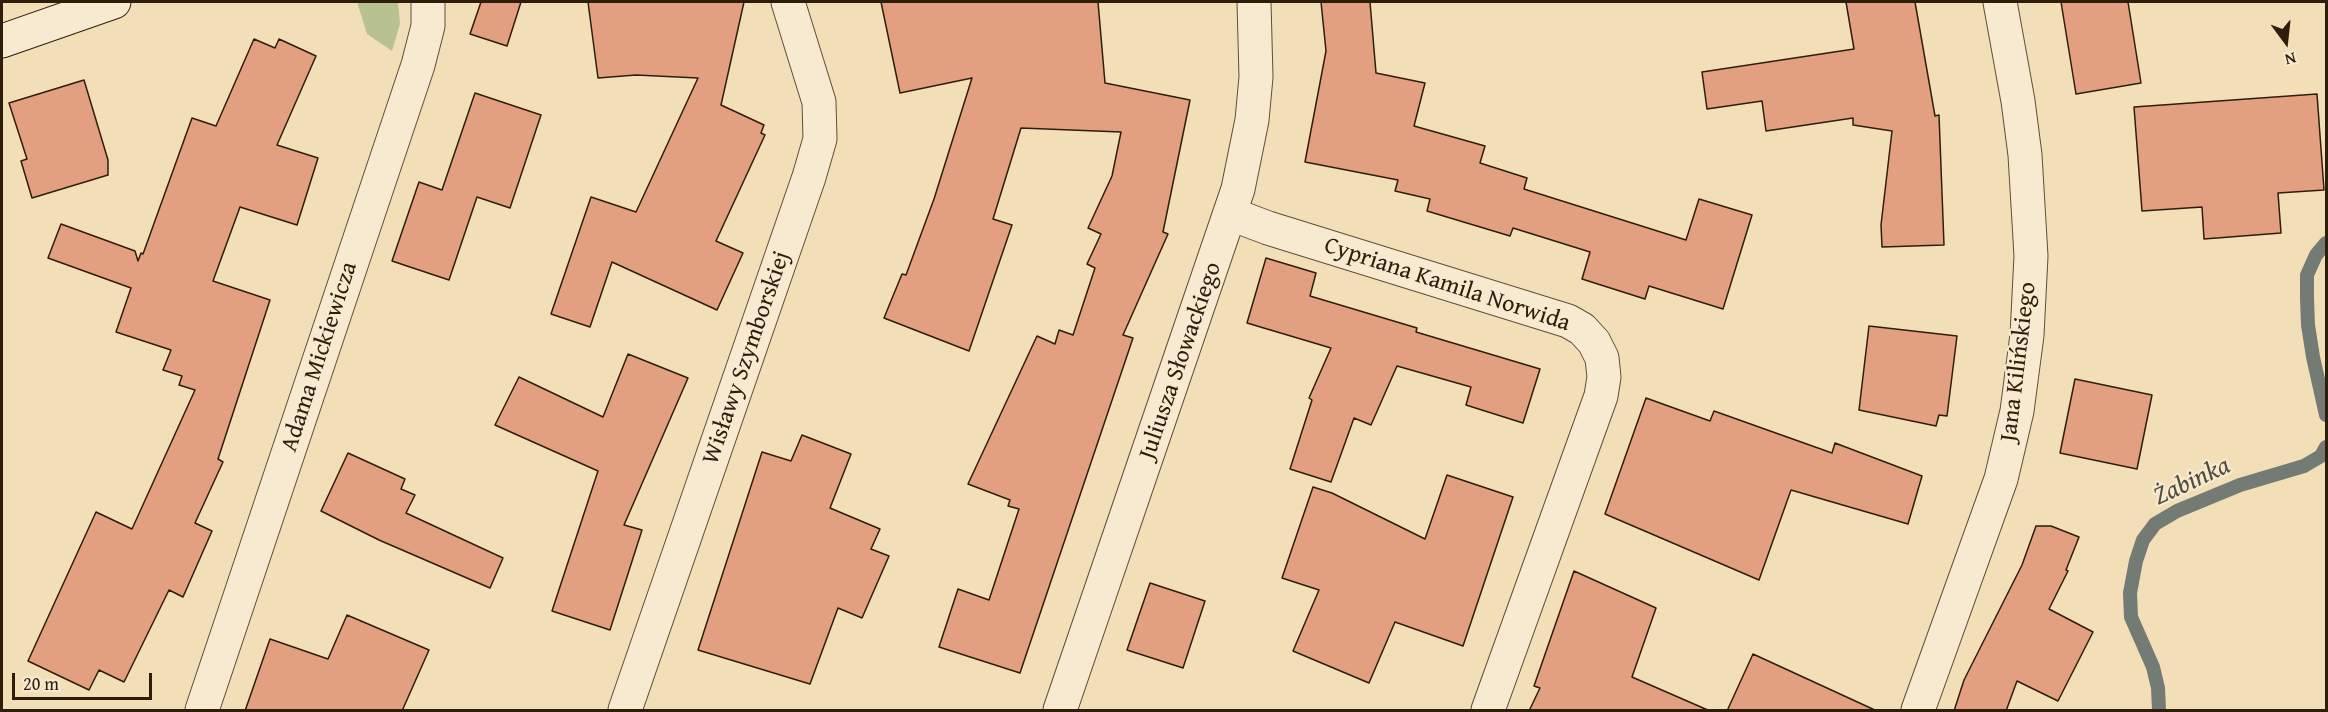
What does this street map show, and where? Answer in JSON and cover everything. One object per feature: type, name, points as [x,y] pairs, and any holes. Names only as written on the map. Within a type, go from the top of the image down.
[{"type":"street","points":[[2,41],[114,2]]},
{"type":"street","name":"Adama Mickiewicza","points":[[202,711],[424,45],[428,26],[428,2]]},
{"type":"street","name":"Wisławy Szymborskiej","points":[[625,711],[809,177],[820,139],[819,102],[788,2]]},
{"type":"street","name":"Juliusza Słowackiego","points":[[1060,711],[1232,214],[1252,120],[1256,77],[1254,2]]},
{"type":"street","name":"Jana Kilińskiego","points":[[1918,711],[2001,479],[2017,411],[2027,335],[2031,256],[2025,155],[2019,102],[2000,2]]},
{"type":"street","name":"Cypriana Kamila Norwida","points":[[1232,214],[1268,228],[1568,321],[1582,329],[1594,342],[1602,358],[1604,377],[1601,396],[1488,711]]},
{"type":"green space","points":[[357,2],[398,2],[400,24],[392,51],[367,34]]},
{"type":"building","points":[[481,2],[521,2],[507,46],[470,34]]},
{"type":"building","points":[[588,2],[744,2],[721,105],[764,125],[761,133],[765,135],[716,241],[743,253],[717,310],[612,262],[590,327],[551,314],[591,197],[636,212],[698,78],[636,75],[598,78]]},
{"type":"building","points":[[881,2],[1098,2],[1105,83],[1190,100],[1163,232],[1168,234],[1123,335],[1133,338],[1020,673],[939,647],[958,589],[989,600],[1019,509],[1008,506],[1010,500],[968,484],[1037,336],[1055,344],[1059,330],[1073,335],[1095,268],[1087,264],[1101,234],[1088,228],[1112,176],[1121,132],[1021,128],[993,219],[1012,225],[969,351],[884,318],[902,274],[906,275],[934,199],[972,78],[900,93]]},
{"type":"building","points":[[1321,2],[1370,2],[1376,73],[1425,83],[1414,126],[1485,146],[1480,163],[1527,178],[1524,189],[1686,240],[1699,199],[1752,215],[1723,309],[1649,286],[1645,299],[1582,279],[1590,252],[1513,228],[1510,236],[1427,211],[1430,199],[1395,191],[1398,180],[1305,162],[1326,51]]},
{"type":"building","points":[[1846,2],[1915,2],[1935,116],[1939,115],[1944,245],[1882,247],[1881,225],[1892,131],[1853,125],[1853,118],[1766,131],[1762,101],[1707,109],[1702,72],[1854,49]]},
{"type":"building","points":[[2061,2],[2128,2],[2141,83],[2076,94]]},
{"type":"building","points":[[254,39],[275,48],[279,39],[316,56],[277,145],[318,158],[297,225],[240,207],[213,281],[270,300],[218,459],[223,462],[195,523],[212,531],[183,597],[169,590],[124,682],[99,670],[89,690],[28,661],[96,512],[132,529],[195,390],[179,385],[182,376],[163,370],[171,350],[116,332],[131,288],[48,258],[61,224],[135,251],[138,261],[141,253],[143,254],[192,118],[216,126]]},
{"type":"building","points":[[84,80],[108,160],[108,175],[32,198],[21,161],[27,159],[9,103]]},
{"type":"building","points":[[475,93],[541,115],[510,208],[477,197],[449,280],[392,261],[419,182],[442,190]]},
{"type":"building","points":[[2317,94],[2324,190],[2278,193],[2281,233],[2204,239],[2202,207],[2142,211],[2134,107]]},
{"type":"building","points":[[1266,258],[1316,273],[1310,296],[1417,328],[1416,332],[1540,369],[1523,423],[1466,405],[1471,387],[1397,366],[1371,425],[1354,418],[1331,482],[1290,469],[1312,400],[1309,398],[1331,348],[1247,323]]},
{"type":"building","points":[[1869,326],[1957,336],[1947,416],[1939,415],[1936,426],[1859,410]]},
{"type":"building","points":[[628,354],[688,378],[624,525],[642,530],[610,630],[552,611],[598,471],[495,425],[519,377],[603,417]]},
{"type":"building","points":[[2075,379],[2152,395],[2137,469],[2060,453]]},
{"type":"building","points":[[1646,398],[1710,421],[1714,411],[1832,453],[1835,443],[1922,476],[1908,524],[1791,490],[1759,580],[1605,514]]},
{"type":"building","points":[[802,435],[851,454],[830,508],[880,529],[871,549],[889,556],[862,618],[838,608],[810,684],[698,650],[762,452],[791,461]]},
{"type":"building","points":[[348,453],[405,479],[401,489],[415,495],[406,513],[503,558],[490,588],[379,540],[321,511]]},
{"type":"building","points":[[1447,475],[1513,497],[1463,646],[1395,622],[1369,683],[1293,651],[1319,590],[1282,578],[1313,487],[1332,493],[1425,539]]},
{"type":"building","points":[[2036,526],[2051,526],[2079,537],[2066,570],[2068,571],[2049,609],[2093,632],[2058,701],[2017,681],[2006,711],[1954,711],[1964,680],[2022,565]]},
{"type":"building","points":[[1574,571],[1656,608],[1632,677],[1710,711],[1529,711],[1540,688],[1534,686]]},
{"type":"building","points":[[1150,583],[1205,601],[1183,668],[1127,650]]},
{"type":"building","points":[[347,615],[429,650],[402,711],[245,711],[270,639],[328,659]]},
{"type":"building","points":[[1753,654],[1877,711],[1727,711]]},
{"type":"waterway","name":"Żabinka","points":[[2326,243],[2316,255],[2307,275],[2308,325],[2326,415]]},
{"type":"waterway","name":"Żabinka","points":[[2159,710],[2158,688],[2153,667],[2131,617],[2130,593],[2143,540],[2155,524],[2177,511],[2240,485],[2304,466],[2321,456],[2326,447]]}]
